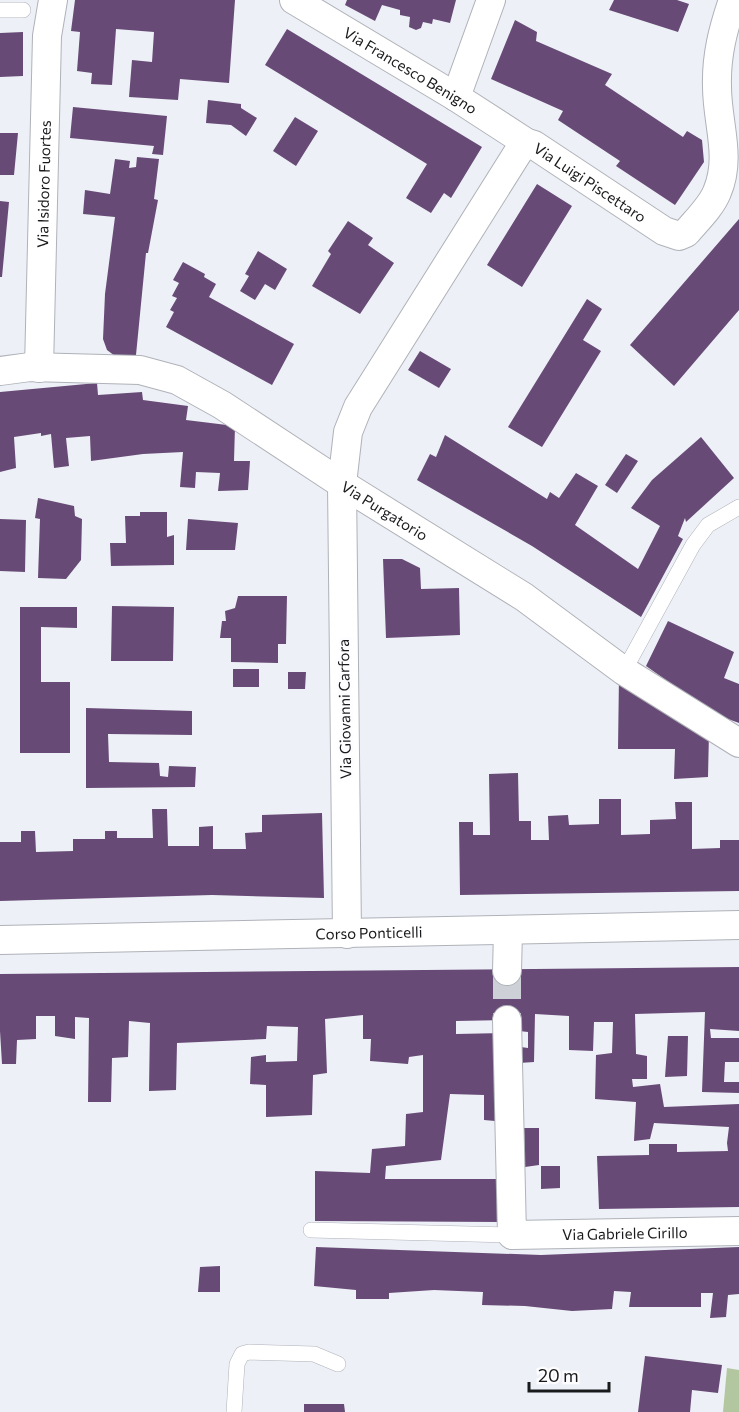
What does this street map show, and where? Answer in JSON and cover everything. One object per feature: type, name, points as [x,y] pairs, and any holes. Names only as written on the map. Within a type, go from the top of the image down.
[{"type":"street","name":"Via Isidoro Fuortes","points":[[39,368],[47,36],[53,0]]},
{"type":"street","name":"Via Francesco Benigno","points":[[294,0],[456,97],[527,143]]},
{"type":"street","points":[[456,97],[491,0]]},
{"type":"street","name":"Via Luigi Piscettaro","points":[[342,484],[348,432],[358,407],[522,146],[527,143],[534,145],[664,231],[678,236],[686,233],[731,172],[725,153],[717,89],[728,68],[723,30],[733,0]]},
{"type":"street","name":"Via Purgatorio","points":[[0,371],[39,368],[140,370],[177,380],[222,405],[342,484],[524,597],[624,671],[739,743]]},
{"type":"street","name":"Via Giovanni Carfora","points":[[342,484],[347,934]]},
{"type":"street","name":"Corso Ponticelli","points":[[0,940],[739,925]]},
{"type":"street","points":[[507,971],[508,931]]},
{"type":"street","points":[[507,1020],[512,1235]]},
{"type":"street","name":"Via Gabriele Cirillo","points":[[512,1235],[739,1231]]},
{"type":"lane","points":[[0,10],[22,10]]},
{"type":"lane","points":[[624,671],[693,545],[708,525],[739,507]]},
{"type":"lane","name":"Via Gabriele Cirillo","points":[[311,1230],[512,1235]]},
{"type":"lane","points":[[234,1412],[237,1364],[242,1354],[249,1352],[314,1354],[338,1364]]},
{"type":"green space","points":[[727,1368],[739,1370],[739,1412],[723,1412]]},
{"type":"building","points":[[75,0],[235,0],[229,83],[180,79],[178,100],[129,97],[132,60],[152,62],[154,32],[116,29],[112,85],[91,84],[92,73],[77,71],[80,32],[71,31]]},
{"type":"building","points":[[347,0],[456,0],[450,23],[433,19],[432,24],[423,22],[421,28],[416,30],[409,27],[410,17],[400,15],[400,10],[382,5],[375,21],[345,5]]},
{"type":"building","points":[[614,0],[677,0],[689,4],[678,32],[609,10]]},
{"type":"building","points":[[515,20],[537,32],[536,41],[612,74],[605,85],[683,137],[687,131],[702,140],[704,162],[675,205],[616,166],[620,161],[558,120],[563,111],[491,79]]},
{"type":"building","points":[[287,29],[482,147],[451,198],[444,193],[431,213],[406,198],[427,164],[265,65]]},
{"type":"building","points":[[23,32],[23,76],[0,77],[0,33]]},
{"type":"building","points":[[208,100],[241,104],[241,108],[257,118],[246,136],[231,125],[206,123]]},
{"type":"building","points":[[73,107],[167,116],[163,155],[152,154],[154,146],[70,138]]},
{"type":"building","points":[[295,117],[318,131],[296,166],[273,151]]},
{"type":"building","points":[[0,133],[18,133],[14,175],[0,175]]},
{"type":"building","points":[[137,157],[159,159],[154,199],[158,200],[148,253],[146,253],[136,355],[115,356],[107,350],[103,339],[105,294],[115,217],[83,214],[85,190],[110,194],[115,159],[130,161],[129,168],[136,167]]},
{"type":"building","points":[[537,184],[572,206],[522,287],[487,265]]},
{"type":"building","points":[[0,201],[9,202],[2,277],[0,277]]},
{"type":"building","points":[[739,219],[739,310],[674,386],[630,345]]},
{"type":"building","points":[[348,221],[373,238],[368,245],[394,263],[360,314],[312,286],[331,254],[328,251]]},
{"type":"building","points":[[258,251],[287,269],[275,290],[265,284],[255,300],[240,291],[249,276],[245,274]]},
{"type":"building","points":[[183,262],[205,274],[204,277],[216,284],[209,297],[294,344],[272,385],[166,327],[174,312],[170,310],[177,298],[172,296],[179,283],[173,280]]},
{"type":"building","points":[[587,299],[602,309],[583,340],[601,351],[542,447],[508,427]]},
{"type":"building","points":[[420,351],[451,369],[439,388],[408,370]]},
{"type":"building","points":[[97,383],[98,395],[142,392],[143,400],[188,406],[186,420],[235,426],[234,461],[250,461],[248,490],[218,491],[220,473],[196,472],[195,488],[180,487],[183,452],[143,454],[91,461],[90,436],[66,438],[69,466],[54,468],[51,434],[41,436],[41,433],[14,437],[16,468],[0,472],[0,392]]},
{"type":"building","points":[[445,435],[547,499],[550,492],[559,498],[576,473],[598,486],[575,525],[638,569],[660,526],[631,508],[652,480],[701,437],[734,478],[686,522],[685,518],[678,536],[683,539],[641,617],[532,546],[417,480],[430,454],[436,457]]},
{"type":"building","points":[[626,454],[638,461],[617,493],[605,485]]},
{"type":"building","points":[[38,498],[74,506],[75,516],[82,519],[81,560],[66,579],[38,578],[40,519],[35,518]]},
{"type":"building","points":[[140,512],[167,512],[167,537],[174,535],[174,565],[111,566],[110,543],[126,543],[125,516],[140,516]]},
{"type":"building","points":[[0,519],[26,520],[25,572],[0,571]]},
{"type":"building","points":[[188,519],[238,523],[235,550],[186,550]]},
{"type":"building","points":[[383,559],[402,559],[420,568],[421,589],[459,588],[460,635],[386,638]]},
{"type":"building","points":[[238,596],[287,596],[286,644],[278,644],[278,663],[231,662],[231,638],[220,638],[222,621],[226,621],[225,611],[235,608]]},
{"type":"building","points":[[112,606],[174,607],[173,661],[111,661]]},
{"type":"building","points":[[20,607],[77,607],[77,628],[41,627],[41,682],[70,682],[70,753],[20,753]]},
{"type":"building","points":[[668,621],[734,652],[724,678],[739,684],[739,723],[720,716],[700,704],[646,666]]},
{"type":"building","points":[[233,669],[259,669],[259,687],[233,687]]},
{"type":"building","points":[[288,672],[306,672],[305,689],[288,689]]},
{"type":"building","points":[[619,676],[709,732],[708,777],[674,779],[675,749],[618,749]]},
{"type":"building","points":[[86,708],[192,711],[192,735],[108,734],[109,762],[159,763],[160,776],[168,777],[169,766],[196,767],[195,787],[86,788]]},
{"type":"building","points":[[518,773],[519,821],[531,821],[531,840],[549,840],[548,816],[568,815],[569,825],[599,824],[599,799],[621,799],[621,835],[650,834],[650,820],[676,819],[675,802],[692,802],[692,849],[720,848],[720,840],[739,840],[739,891],[460,895],[459,822],[473,822],[473,835],[490,835],[489,774]]},
{"type":"building","points":[[152,809],[167,809],[168,846],[199,846],[199,827],[213,826],[213,849],[246,849],[245,833],[262,832],[262,815],[322,813],[324,898],[212,895],[0,901],[0,842],[21,842],[21,831],[35,831],[36,852],[73,851],[73,839],[105,839],[105,831],[117,831],[117,838],[153,838]]},
{"type":"building","points":[[739,967],[739,1031],[710,1029],[711,1038],[739,1038],[739,1062],[725,1062],[724,1082],[739,1082],[739,1093],[702,1092],[705,1012],[635,1014],[636,1054],[647,1056],[647,1079],[632,1079],[633,1087],[660,1084],[664,1107],[739,1104],[739,1207],[599,1209],[597,1156],[649,1155],[649,1144],[677,1144],[677,1152],[728,1151],[729,1127],[654,1123],[650,1139],[634,1141],[636,1102],[595,1099],[596,1055],[612,1053],[613,1022],[594,1022],[593,1051],[569,1050],[569,1016],[535,1014],[534,1062],[519,1063],[521,1047],[528,1048],[528,1032],[510,1030],[507,1020],[456,1021],[456,1034],[504,1033],[506,1122],[484,1120],[484,1095],[450,1094],[441,1160],[386,1166],[385,1179],[503,1179],[501,1222],[315,1221],[315,1171],[370,1173],[372,1149],[405,1146],[406,1114],[423,1112],[423,1055],[409,1057],[408,1064],[370,1061],[371,1039],[363,1039],[363,1015],[325,1019],[327,1073],[313,1075],[312,1115],[266,1117],[266,1085],[250,1084],[251,1057],[266,1055],[266,1062],[297,1061],[298,1027],[267,1026],[266,1039],[177,1043],[176,1090],[149,1091],[150,1023],[129,1021],[128,1057],[112,1058],[111,1102],[88,1102],[89,1018],[75,1017],[75,1039],[55,1036],[55,1016],[36,1016],[36,1039],[17,1040],[16,1064],[2,1064],[0,974]]},
{"type":"building","points":[[668,1036],[688,1036],[687,1076],[665,1077]]},
{"type":"building","points":[[524,1128],[539,1128],[539,1165],[525,1167]]},
{"type":"building","points":[[541,1166],[560,1166],[560,1188],[541,1189]]},
{"type":"building","points":[[316,1247],[541,1255],[739,1247],[739,1294],[728,1295],[726,1317],[710,1318],[713,1293],[701,1293],[701,1307],[629,1307],[631,1292],[614,1291],[612,1309],[572,1311],[525,1306],[482,1305],[483,1292],[434,1290],[389,1293],[389,1299],[356,1299],[356,1290],[314,1286]]},
{"type":"building","points":[[220,1266],[220,1292],[198,1292],[200,1267]]},
{"type":"building","points":[[645,1356],[722,1365],[718,1393],[692,1390],[690,1412],[638,1412]]},
{"type":"building","points":[[304,1404],[344,1404],[345,1412],[304,1412]]},
{"type":"tunnel","points":[[507,971],[507,1020]]}]
